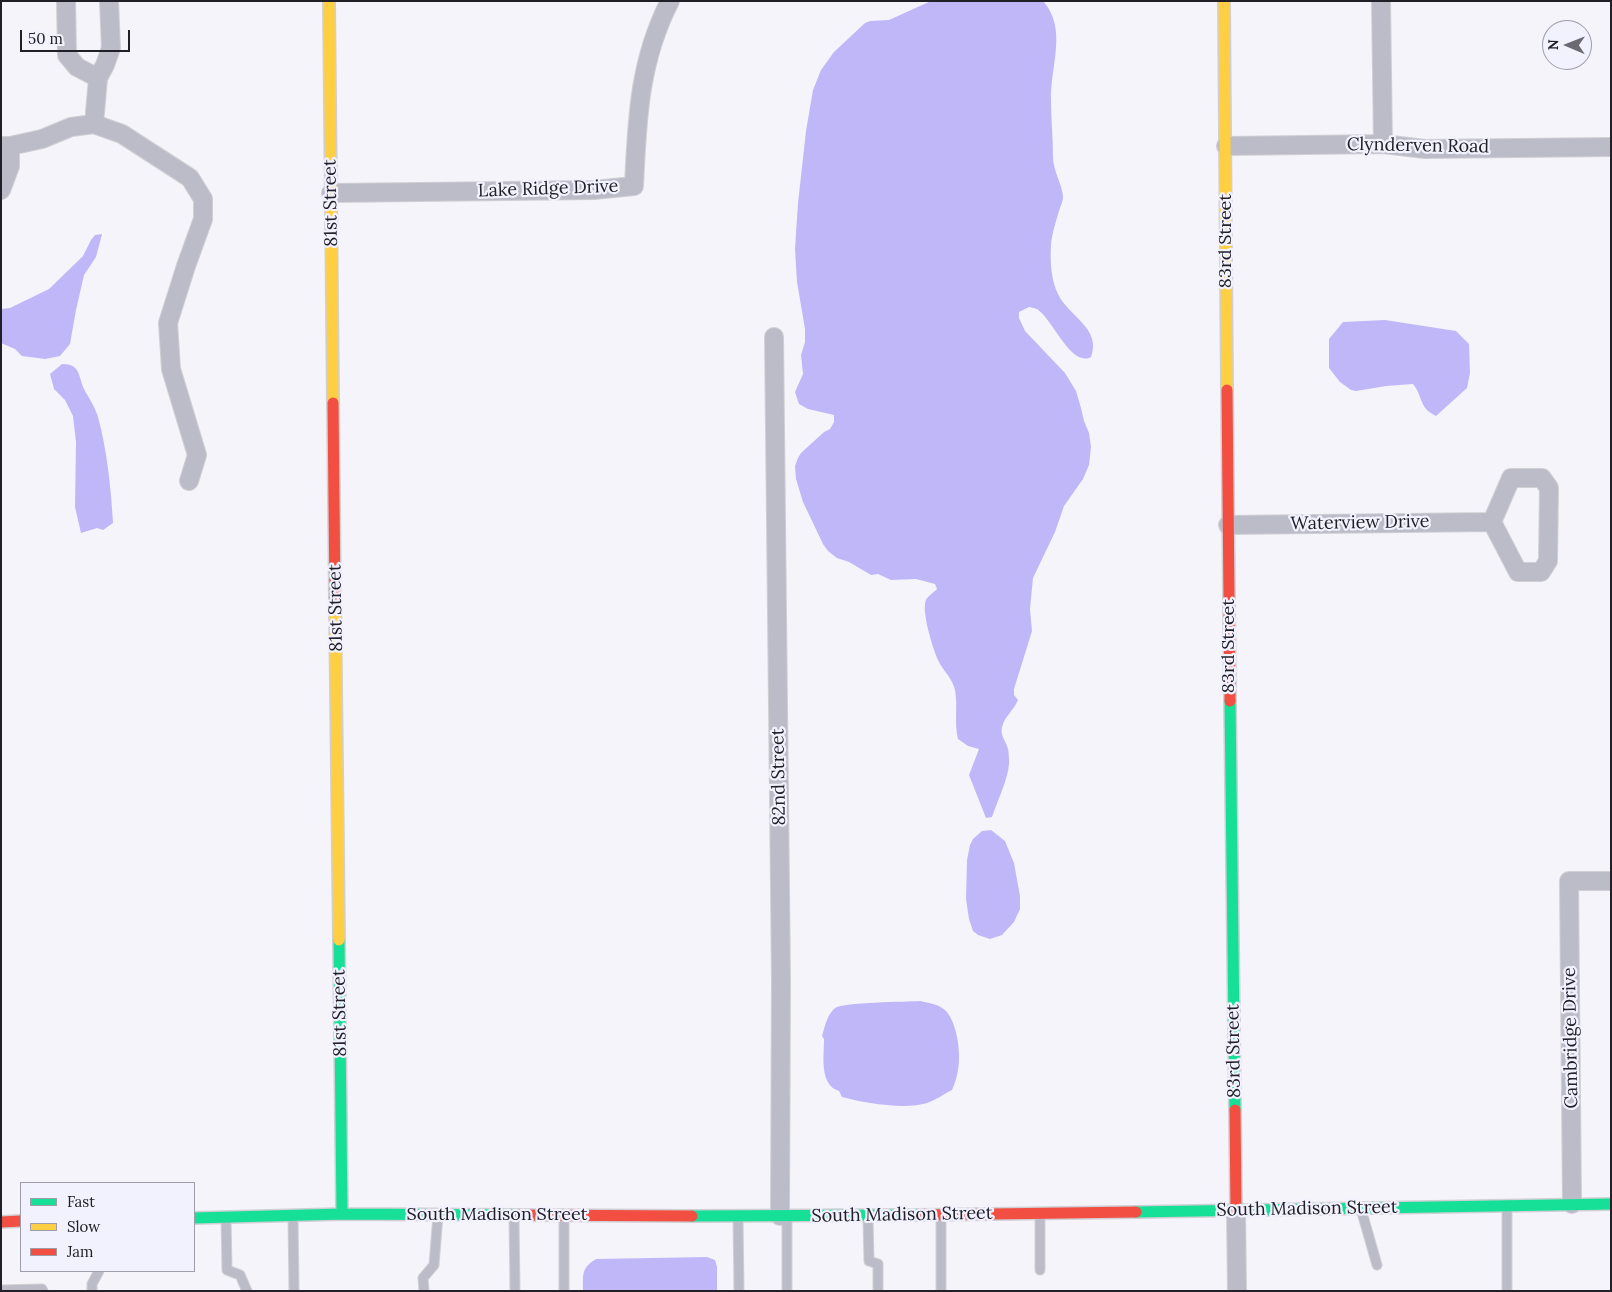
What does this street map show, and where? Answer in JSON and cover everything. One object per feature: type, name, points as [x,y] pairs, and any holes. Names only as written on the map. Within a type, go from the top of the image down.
[{"type":"street","points":[[66,1],[67,55],[77,67],[98,78]]},
{"type":"street","points":[[94,124],[98,78],[111,48],[109,1]]},
{"type":"street","name":"81st Street","points":[[330,1],[342,1214]]},
{"type":"street","name":"Lake Ridge Drive","points":[[331,193],[594,190],[634,186],[637,120],[641,88],[651,47],[670,1]]},
{"type":"street","name":"83rd Street","points":[[1224,1],[1237,1291]]},
{"type":"street","points":[[1381,1],[1383,144]]},
{"type":"street","points":[[1,190],[10,166],[6,146],[42,140],[71,127],[94,124],[122,134],[190,178],[203,199],[203,219],[168,323],[171,369],[197,455],[189,481]]},
{"type":"street","name":"Clynderven Road","points":[[1226,146],[1383,144],[1424,149],[1611,147]]},
{"type":"street","name":"82nd Street","points":[[774,337],[783,1216]]},
{"type":"street","points":[[1512,478],[1542,478],[1549,488],[1548,561],[1541,572],[1518,572],[1492,522],[1512,478]]},
{"type":"street","name":"Waterview Drive","points":[[1228,525],[1492,522]]},
{"type":"street","name":"Cambridge Drive","points":[[1572,1204],[1569,882],[1611,881]]},
{"type":"street","name":"South Madison Street","points":[[195,1218],[342,1214],[868,1216],[1611,1204]]},
{"type":"street","points":[[1,1222],[20,1221]]},
{"type":"lane","points":[[1507,1205],[1507,1291]]},
{"type":"lane","points":[[1361,1208],[1377,1266]]},
{"type":"lane","points":[[1040,1213],[1040,1270]]},
{"type":"lane","points":[[424,1291],[423,1278],[434,1265],[438,1215]]},
{"type":"lane","points":[[514,1215],[515,1291]]},
{"type":"lane","points":[[564,1215],[564,1291]]},
{"type":"lane","points":[[941,1215],[941,1291]]},
{"type":"lane","points":[[293,1216],[294,1291]]},
{"type":"lane","points":[[738,1216],[738,1291]]},
{"type":"lane","points":[[783,1216],[787,1291]]},
{"type":"lane","points":[[868,1216],[868,1261],[878,1264],[878,1291]]},
{"type":"lane","points":[[226,1217],[227,1270],[240,1274],[247,1291]]},
{"type":"lane","points":[[92,1291],[92,1284],[99,1272]]},
{"type":"lane","points":[[1,1290],[42,1289],[42,1291]]},
{"type":"shaded area","points":[[931,1],[1043,1],[1050,12],[1055,24],[1056,36],[1051,87],[1053,157],[1063,197],[1052,240],[1052,270],[1058,294],[1088,330],[1092,338],[1093,347],[1091,357],[1084,358],[1076,355],[1037,309],[1029,307],[1019,312],[1019,318],[1025,331],[1065,373],[1076,391],[1089,433],[1091,447],[1089,465],[1083,479],[1064,506],[1055,532],[1033,578],[1030,609],[1032,631],[1014,689],[1014,695],[1018,700],[1002,727],[1002,736],[1008,751],[1008,770],[992,817],[986,818],[969,775],[979,749],[968,746],[958,739],[955,690],[952,681],[938,660],[928,630],[925,605],[926,600],[937,589],[935,584],[916,579],[891,580],[878,574],[871,575],[849,562],[837,558],[828,551],[803,502],[796,479],[795,466],[801,453],[824,432],[830,429],[834,422],[834,415],[808,409],[799,404],[795,392],[803,374],[801,355],[805,342],[805,329],[797,282],[795,249],[806,131],[813,90],[821,70],[834,52],[865,23],[889,20]]},
{"type":"shaded area","points":[[102,234],[96,257],[84,275],[70,344],[60,356],[45,359],[22,356],[15,349],[1,343],[1,309],[10,308],[49,289],[83,256],[95,235]]},
{"type":"shaded area","points":[[1385,320],[1456,331],[1469,344],[1470,373],[1467,388],[1436,416],[1426,409],[1413,384],[1356,391],[1351,390],[1340,382],[1329,368],[1329,339],[1343,322]]},
{"type":"shaded area","points":[[62,364],[76,368],[84,389],[97,413],[108,469],[113,523],[103,530],[97,528],[81,533],[75,507],[76,442],[73,416],[65,400],[54,389],[50,374]]},
{"type":"shaded area","points":[[991,830],[1005,841],[1014,863],[1020,896],[1020,909],[1014,922],[1002,935],[990,939],[973,931],[966,899],[967,860],[970,845],[973,839],[982,831]]},
{"type":"shaded area","points":[[920,1001],[934,1004],[946,1011],[956,1032],[959,1060],[957,1077],[952,1090],[927,1103],[908,1106],[873,1103],[842,1097],[839,1091],[828,1083],[823,1061],[824,1039],[822,1036],[832,1011],[841,1006]]},
{"type":"shaded area","points":[[707,1257],[715,1260],[717,1267],[717,1291],[583,1291],[585,1269],[596,1259]]},
{"type":"traffic: fast","points":[[1230,701],[1235,1110]]},
{"type":"traffic: fast","points":[[339,940],[342,1214]]},
{"type":"traffic: fast","points":[[1136,1212],[1611,1204]]},
{"type":"traffic: fast","points":[[195,1218],[343,1214],[515,1215]]},
{"type":"traffic: fast","points":[[692,1216],[920,1215]]},
{"type":"traffic: slow","points":[[329,1],[333,403]]},
{"type":"traffic: slow","points":[[1224,1],[1227,390]]},
{"type":"traffic: slow","points":[[335,600],[339,940]]},
{"type":"traffic: jam","points":[[1227,390],[1230,701]]},
{"type":"traffic: jam","points":[[333,403],[335,600]]},
{"type":"traffic: jam","points":[[1235,1110],[1236,1210]]},
{"type":"traffic: jam","points":[[920,1215],[1136,1212]]},
{"type":"traffic: jam","points":[[515,1215],[692,1216]]},
{"type":"traffic: jam","points":[[1,1222],[20,1221]]}]
